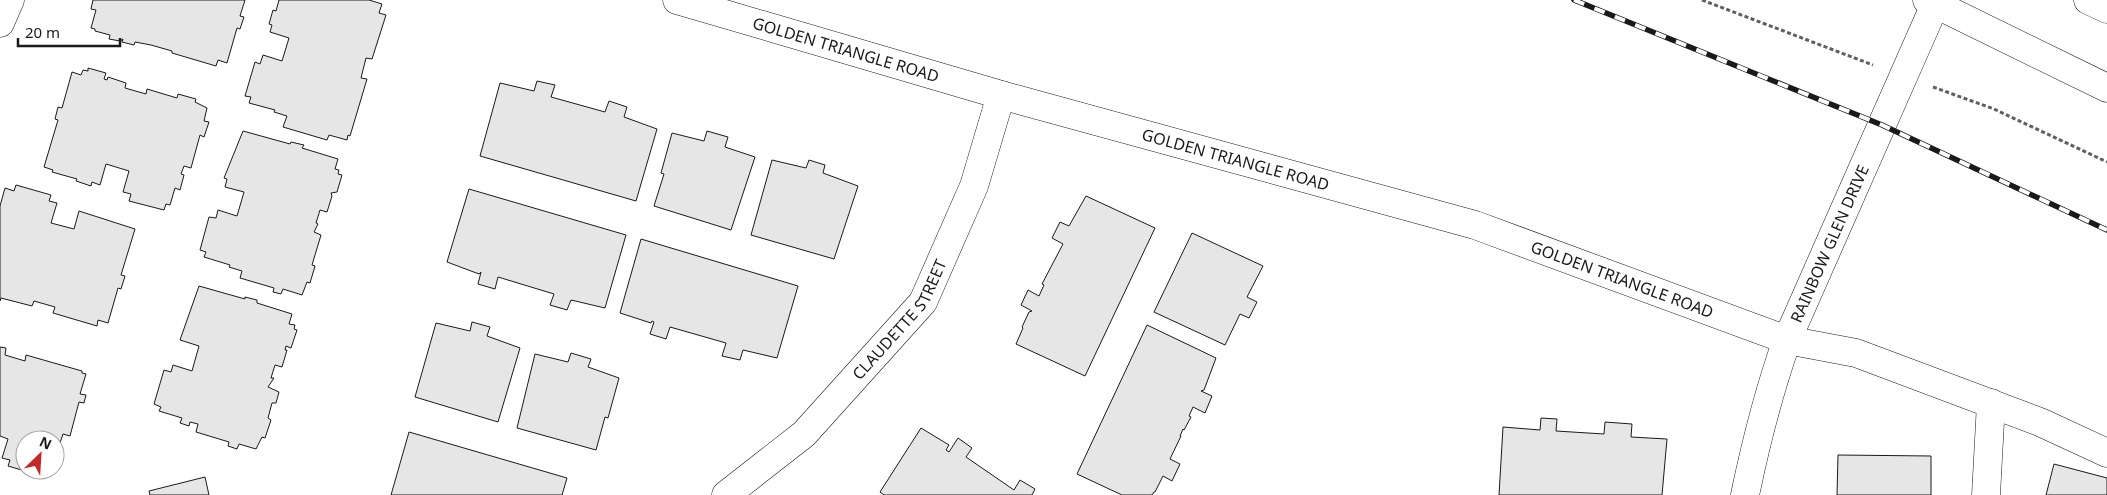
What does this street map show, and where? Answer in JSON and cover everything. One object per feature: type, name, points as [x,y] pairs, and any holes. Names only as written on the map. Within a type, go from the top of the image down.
[{"type":"street","points":[[0,23],[10,0]]},
{"type":"street","name":"GOLDEN TRIANGLE ROAD","points":[[678,0],[1001,95],[1475,225],[1787,340],[1856,353],[2040,422],[2107,453]]},
{"type":"street","points":[[2088,0],[2107,9]]},
{"type":"street","points":[[1934,1],[2107,88]]},
{"type":"street","name":"RAINBOW GLEN DRIVE","points":[[1745,495],[1767,399],[1787,340],[1934,1]]},
{"type":"street","name":"CLAUDETTE STREET","points":[[726,495],[804,434],[923,302],[974,186],[1001,95]]},
{"type":"street","points":[[1986,495],[1991,403]]},
{"type":"path","points":[[1702,0],[1854,58]]},
{"type":"path","points":[[1962,98],[1994,110],[2107,162]]},
{"type":"building","points":[[93,0],[245,0],[240,16],[244,17],[240,29],[237,28],[227,63],[218,60],[216,66],[151,45],[135,42],[134,45],[122,42],[123,39],[120,41],[109,39],[110,35],[91,28],[96,10],[91,9]]},
{"type":"building","points":[[279,0],[369,0],[382,4],[379,13],[386,15],[372,59],[366,58],[361,78],[367,79],[350,136],[348,135],[347,140],[329,135],[327,140],[283,127],[287,116],[274,112],[275,110],[249,103],[251,97],[245,96],[255,62],[260,64],[263,55],[282,61],[289,38],[270,32],[272,25],[269,24],[273,10],[276,11]]},
{"type":"building","points":[[88,68],[106,73],[104,79],[107,80],[108,77],[126,83],[125,88],[146,94],[147,89],[177,98],[178,94],[196,99],[195,102],[207,108],[204,121],[209,122],[204,137],[200,135],[191,168],[184,166],[181,174],[184,175],[180,190],[175,188],[170,205],[166,204],[164,210],[129,201],[131,194],[123,192],[129,171],[106,164],[100,185],[92,182],[91,186],[76,181],[77,179],[52,172],[53,170],[44,167],[58,120],[55,119],[58,107],[62,108],[72,72],[81,75],[83,70],[88,71]]},
{"type":"building","points":[[537,81],[555,85],[551,97],[605,112],[609,101],[627,107],[624,117],[657,129],[636,201],[480,156],[500,83],[534,91]]},
{"type":"building","points":[[243,131],[290,144],[291,142],[304,145],[302,148],[338,159],[335,169],[339,170],[338,174],[342,175],[337,192],[331,193],[332,196],[327,212],[320,210],[316,223],[318,224],[314,232],[321,235],[312,265],[315,266],[310,283],[307,282],[302,295],[283,289],[281,294],[273,292],[274,288],[240,278],[242,271],[204,257],[206,252],[200,250],[209,217],[216,218],[218,210],[237,216],[244,192],[225,187],[227,179],[224,178]]},
{"type":"building","points":[[707,131],[728,137],[725,147],[755,157],[731,230],[654,206],[664,174],[661,173],[672,133],[704,141]]},
{"type":"building","points":[[772,160],[806,168],[809,160],[825,165],[823,173],[858,186],[834,259],[751,235]]},
{"type":"building","points":[[16,185],[51,195],[49,201],[57,203],[51,223],[74,229],[79,211],[135,229],[121,275],[125,276],[121,289],[118,288],[108,323],[98,320],[97,326],[53,313],[55,307],[34,301],[32,306],[1,298],[0,301],[0,206],[5,188],[14,191]]},
{"type":"building","points":[[469,189],[626,235],[605,308],[571,300],[567,310],[550,305],[554,294],[498,277],[495,289],[478,284],[481,272],[479,274],[447,262]]},
{"type":"building","points":[[1086,196],[1155,228],[1085,376],[1016,344],[1029,312],[1032,311],[1021,305],[1028,290],[1039,296],[1044,285],[1042,284],[1063,244],[1052,238],[1060,222],[1069,226]]},
{"type":"building","points":[[1192,233],[1263,266],[1247,297],[1257,302],[1249,318],[1240,314],[1225,345],[1154,312]]},
{"type":"building","points":[[641,239],[798,286],[777,358],[743,350],[740,360],[722,356],[726,343],[670,327],[666,339],[650,334],[654,322],[652,321],[651,323],[620,313]]},
{"type":"building","points":[[199,286],[245,299],[245,297],[257,300],[257,303],[292,314],[289,324],[295,325],[294,329],[297,330],[291,348],[286,346],[285,350],[287,350],[282,367],[275,365],[271,378],[274,378],[268,387],[279,392],[276,403],[272,403],[268,418],[271,420],[265,438],[262,437],[256,449],[239,444],[237,449],[228,446],[229,442],[196,432],[198,424],[190,422],[189,426],[180,423],[182,418],[159,411],[161,407],[154,404],[164,370],[171,372],[173,365],[192,371],[199,346],[180,340]]},
{"type":"building","points":[[472,322],[490,327],[487,336],[520,348],[498,422],[415,397],[436,323],[470,331]]},
{"type":"building","points":[[1147,325],[1216,358],[1204,390],[1201,391],[1212,396],[1205,413],[1193,407],[1189,416],[1191,417],[1183,429],[1170,459],[1180,464],[1172,481],[1163,476],[1152,495],[1122,495],[1077,474]]},
{"type":"building","points":[[0,347],[6,348],[5,355],[25,361],[26,355],[82,371],[82,373],[86,374],[80,394],[86,395],[84,403],[79,402],[70,436],[65,435],[65,430],[15,430],[15,468],[8,466],[10,460],[2,458],[8,439],[0,436]]},
{"type":"building","points":[[571,353],[591,359],[588,367],[619,378],[608,418],[605,417],[596,450],[517,428],[535,354],[568,362]]},
{"type":"building","points":[[1541,418],[1557,419],[1556,431],[1604,434],[1605,422],[1632,424],[1631,437],[1667,439],[1662,495],[1499,495],[1503,427],[1540,430]]},
{"type":"building","points":[[921,428],[949,445],[946,450],[949,452],[958,438],[972,448],[966,457],[1014,490],[1020,480],[1035,489],[1032,495],[884,495],[880,492]]},
{"type":"building","points":[[409,432],[567,478],[562,495],[391,495]]},
{"type":"building","points":[[1838,455],[1931,456],[1931,495],[1837,495]]},
{"type":"building","points":[[2054,464],[2107,478],[2107,495],[2046,495]]},
{"type":"building","points":[[205,477],[209,495],[150,495],[149,491]]},
{"type":"railway","points":[[1574,0],[1882,125],[2107,230]]}]
